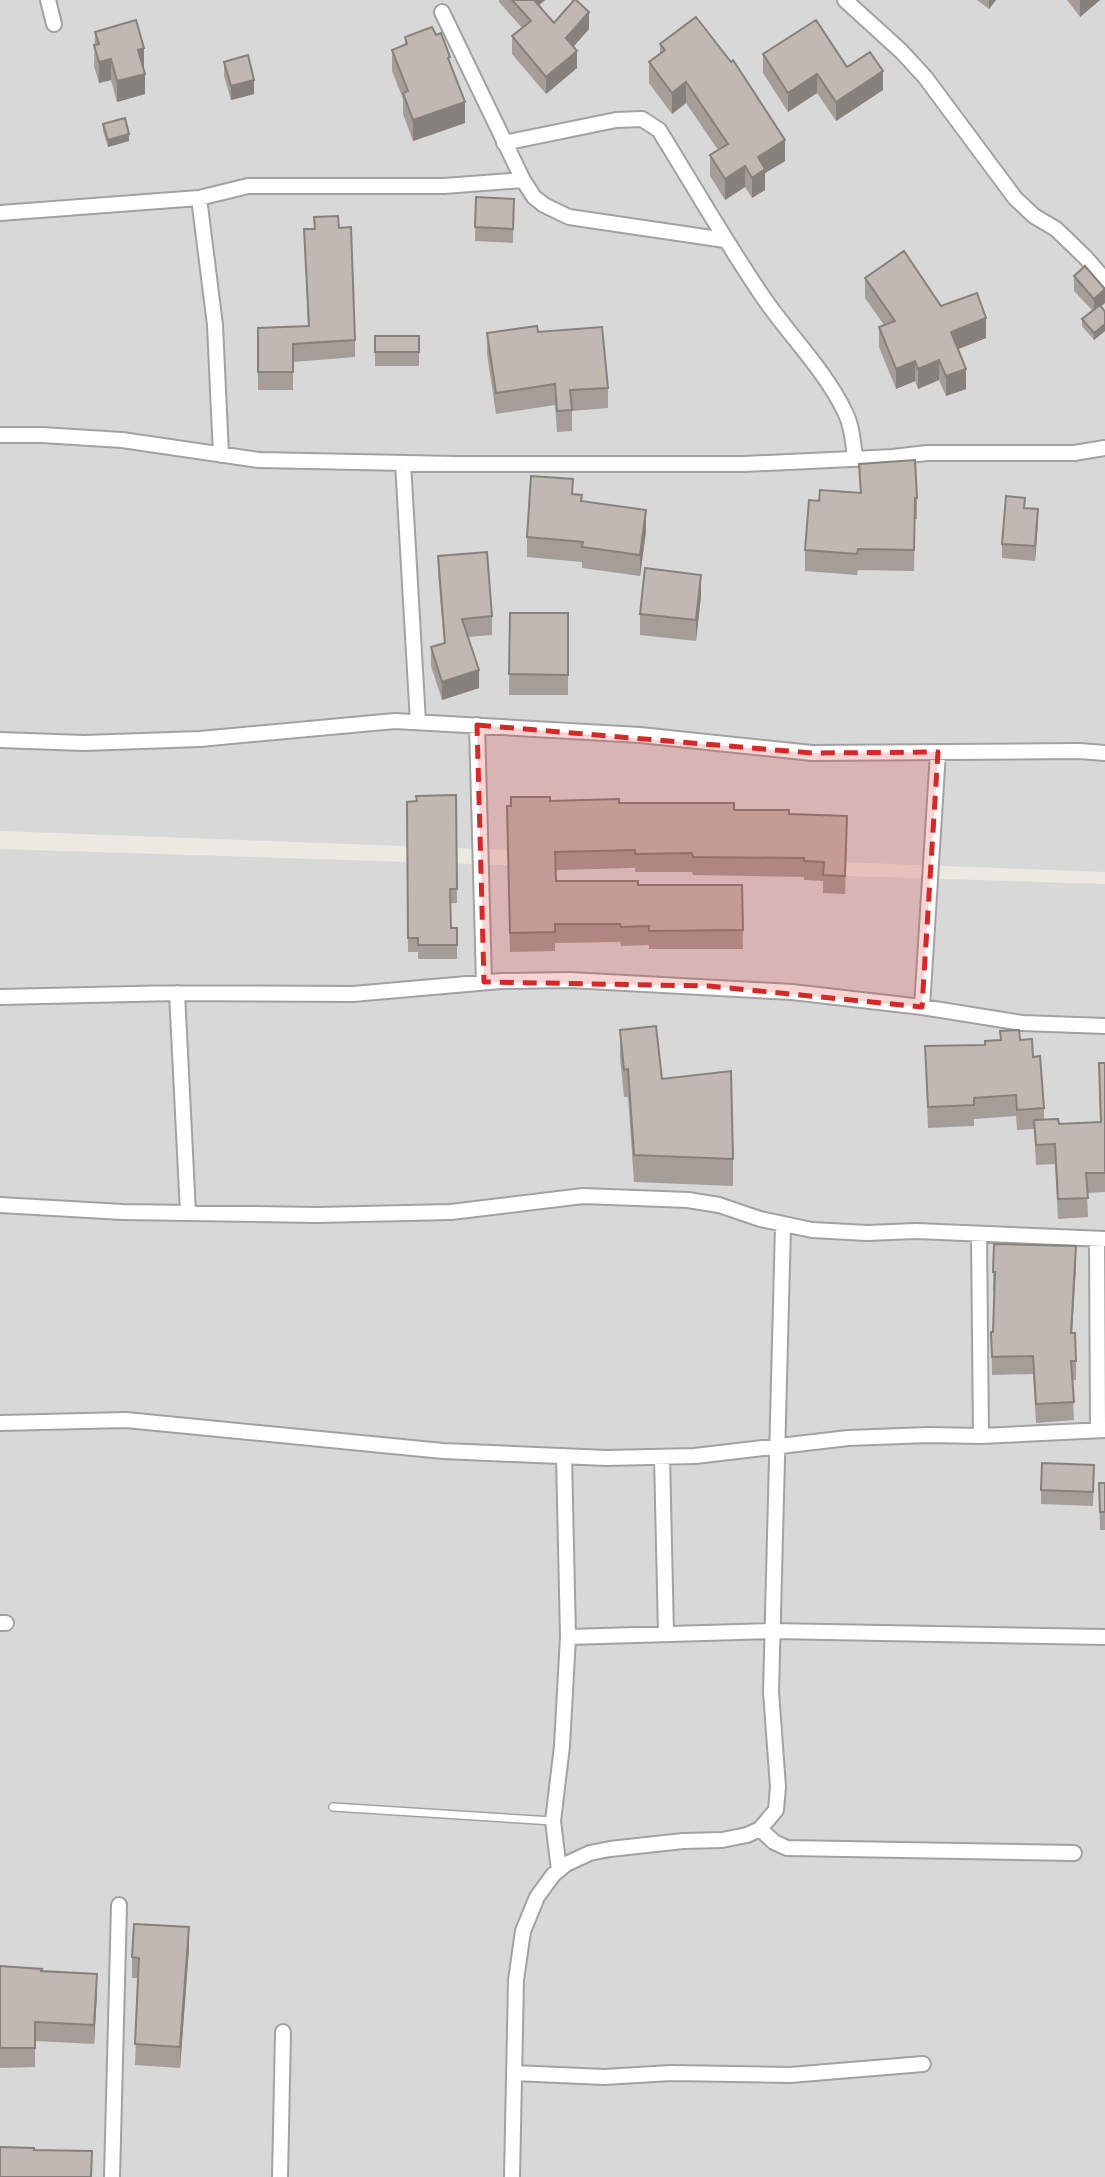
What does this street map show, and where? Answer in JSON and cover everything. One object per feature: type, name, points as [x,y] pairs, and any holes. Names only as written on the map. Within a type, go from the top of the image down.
[{"type":"street","points":[[48,0],[54,24]]},
{"type":"street","points":[[845,0],[925,77],[1015,198],[1034,216],[1056,229],[1105,280]]},
{"type":"street","points":[[442,12],[504,143],[534,197],[569,217],[725,240]]},
{"type":"street","points":[[504,143],[616,120],[642,119],[659,130],[725,240],[834,392],[852,431],[855,458]]},
{"type":"street","points":[[0,212],[199,198],[248,186],[444,186],[523,180]]},
{"type":"street","points":[[199,198],[215,325],[221,455]]},
{"type":"street","points":[[0,435],[122,440],[259,460],[403,463],[744,464],[927,453],[1074,453],[1105,448]]},
{"type":"street","points":[[403,463],[418,722]]},
{"type":"street","points":[[0,740],[84,743],[178,740],[395,721],[639,736],[812,753],[1105,753]]},
{"type":"street","points":[[477,725],[484,982]]},
{"type":"street","points":[[922,1007],[938,752]]},
{"type":"street","points":[[0,997],[177,993],[353,994],[484,982],[570,980],[792,992],[922,1007],[1022,1023],[1105,1026]]},
{"type":"street","points":[[177,993],[188,1213]]},
{"type":"street","points":[[0,1205],[123,1212],[317,1215],[421,1213],[500,1207],[583,1196],[688,1200],[719,1205],[783,1225],[812,1230],[867,1233],[916,1231],[1101,1239],[1101,1429],[981,1436],[929,1434],[848,1438],[695,1456],[606,1458],[443,1451],[126,1420],[0,1423]]},
{"type":"street","points":[[512,2177],[516,1980],[523,1931],[537,1896],[566,1864],[590,1853],[683,1841],[722,1840],[747,1835],[760,1829],[776,1811],[778,1787],[771,1692],[783,1225]]},
{"type":"street","points":[[979,1234],[981,1436]]},
{"type":"street","points":[[559,1870],[554,1821],[562,1746],[568,1637],[564,1456]]},
{"type":"street","points":[[662,1457],[666,1634]]},
{"type":"street","points":[[568,1637],[772,1631],[1105,1637]]},
{"type":"street","points":[[760,1829],[774,1842],[787,1848],[1074,1853]]},
{"type":"street","points":[[112,2177],[119,1905]]},
{"type":"street","points":[[279,2177],[282,2032]]},
{"type":"street","points":[[514,2073],[604,2077],[671,2073],[790,2075],[923,2064]]},
{"type":"lane","points":[[333,1807],[554,1821]]},
{"type":"highlighted area","points":[[477,725],[812,753],[938,752],[922,1007],[709,986],[484,982]]},
{"type":"shaded area","points":[[0,0],[1105,0],[1105,872],[0,831]]},
{"type":"shaded area","points":[[0,849],[1105,884],[1105,2177],[0,2177]]},
{"type":"building","points":[[512,0],[534,0],[554,23],[574,0],[589,12],[566,38],[577,51],[546,77],[512,36],[531,21]]},
{"type":"building","points":[[696,17],[731,62],[733,60],[785,140],[758,157],[765,169],[752,178],[745,166],[725,179],[710,155],[728,144],[686,82],[672,93],[649,62],[665,50],[660,44]]},
{"type":"building","points":[[136,20],[144,48],[138,50],[145,74],[117,81],[111,59],[99,62],[94,45],[99,44],[95,32]]},
{"type":"building","points":[[816,20],[847,67],[870,52],[883,71],[836,102],[817,74],[788,93],[763,54]]},
{"type":"building","points":[[432,27],[436,35],[441,33],[465,102],[413,120],[403,93],[408,91],[392,50],[407,44],[405,37]]},
{"type":"building","points":[[248,55],[254,80],[231,86],[224,62]]},
{"type":"building","points":[[125,118],[129,134],[108,140],[103,124]]},
{"type":"building","points":[[476,197],[514,199],[513,229],[475,227]]},
{"type":"building","points":[[338,216],[339,228],[351,227],[355,340],[293,344],[293,372],[258,372],[258,328],[309,326],[304,229],[315,229],[314,217]]},
{"type":"building","points":[[904,251],[941,306],[977,293],[986,318],[951,332],[966,369],[946,376],[939,360],[918,369],[915,361],[896,369],[879,327],[895,321],[865,278]]},
{"type":"building","points":[[1085,266],[1105,289],[1094,299],[1074,276]]},
{"type":"building","points":[[1100,305],[1105,312],[1105,324],[1094,333],[1082,319]]},
{"type":"building","points":[[537,326],[538,332],[602,327],[608,388],[570,390],[572,410],[557,411],[555,384],[496,393],[487,333]]},
{"type":"building","points":[[375,336],[419,336],[419,352],[375,352]]},
{"type":"building","points":[[915,460],[917,498],[914,550],[858,549],[857,554],[805,550],[809,500],[819,501],[820,490],[861,493],[859,464]]},
{"type":"building","points":[[531,476],[573,479],[572,494],[582,495],[581,501],[646,510],[640,555],[582,547],[583,542],[527,537]]},
{"type":"building","points":[[1006,496],[1025,498],[1024,508],[1038,509],[1035,546],[1002,544]]},
{"type":"building","points":[[487,552],[492,616],[462,619],[479,670],[442,682],[431,647],[445,643],[438,556]]},
{"type":"building","points":[[645,568],[701,575],[696,620],[640,614]]},
{"type":"building","points":[[510,613],[568,613],[568,675],[509,674]]},
{"type":"building","points":[[456,795],[457,889],[450,889],[451,928],[457,928],[457,945],[418,945],[418,938],[408,938],[407,802],[417,801],[416,796]]},
{"type":"building","points":[[511,797],[550,797],[550,801],[619,799],[619,803],[734,803],[734,810],[789,810],[789,814],[847,816],[845,876],[823,875],[824,862],[804,861],[804,858],[693,857],[692,853],[635,854],[635,850],[555,852],[556,881],[638,881],[638,885],[742,885],[743,930],[649,931],[649,926],[555,924],[555,932],[510,933],[507,806],[511,806]]},
{"type":"building","points":[[656,1026],[662,1079],[731,1071],[733,1159],[634,1155],[628,1069],[624,1070],[620,1030]]},
{"type":"building","points":[[1019,1030],[1020,1040],[1032,1039],[1033,1057],[1040,1056],[1044,1108],[1017,1110],[1016,1095],[974,1098],[974,1105],[928,1107],[925,1046],[985,1045],[985,1041],[1001,1040],[1000,1031]]},
{"type":"building","points":[[1099,1063],[1105,1063],[1105,1173],[1086,1173],[1088,1198],[1058,1199],[1055,1144],[1036,1145],[1034,1120],[1058,1119],[1059,1124],[1101,1122]]},
{"type":"building","points":[[994,1244],[1076,1246],[1071,1333],[1075,1333],[1076,1361],[1071,1361],[1074,1402],[1036,1404],[1033,1356],[992,1357]]},
{"type":"building","points":[[1042,1463],[1094,1465],[1093,1492],[1041,1490]]},
{"type":"building","points":[[1099,1483],[1105,1483],[1105,1512],[1100,1512]]},
{"type":"building","points":[[134,1924],[189,1927],[180,2047],[135,2044],[139,1958],[132,1957]]},
{"type":"building","points":[[0,1966],[97,1974],[94,2025],[35,2022],[35,2048],[0,2048]]},
{"type":"building","points":[[0,2147],[92,2151],[91,2177],[0,2177]]}]
